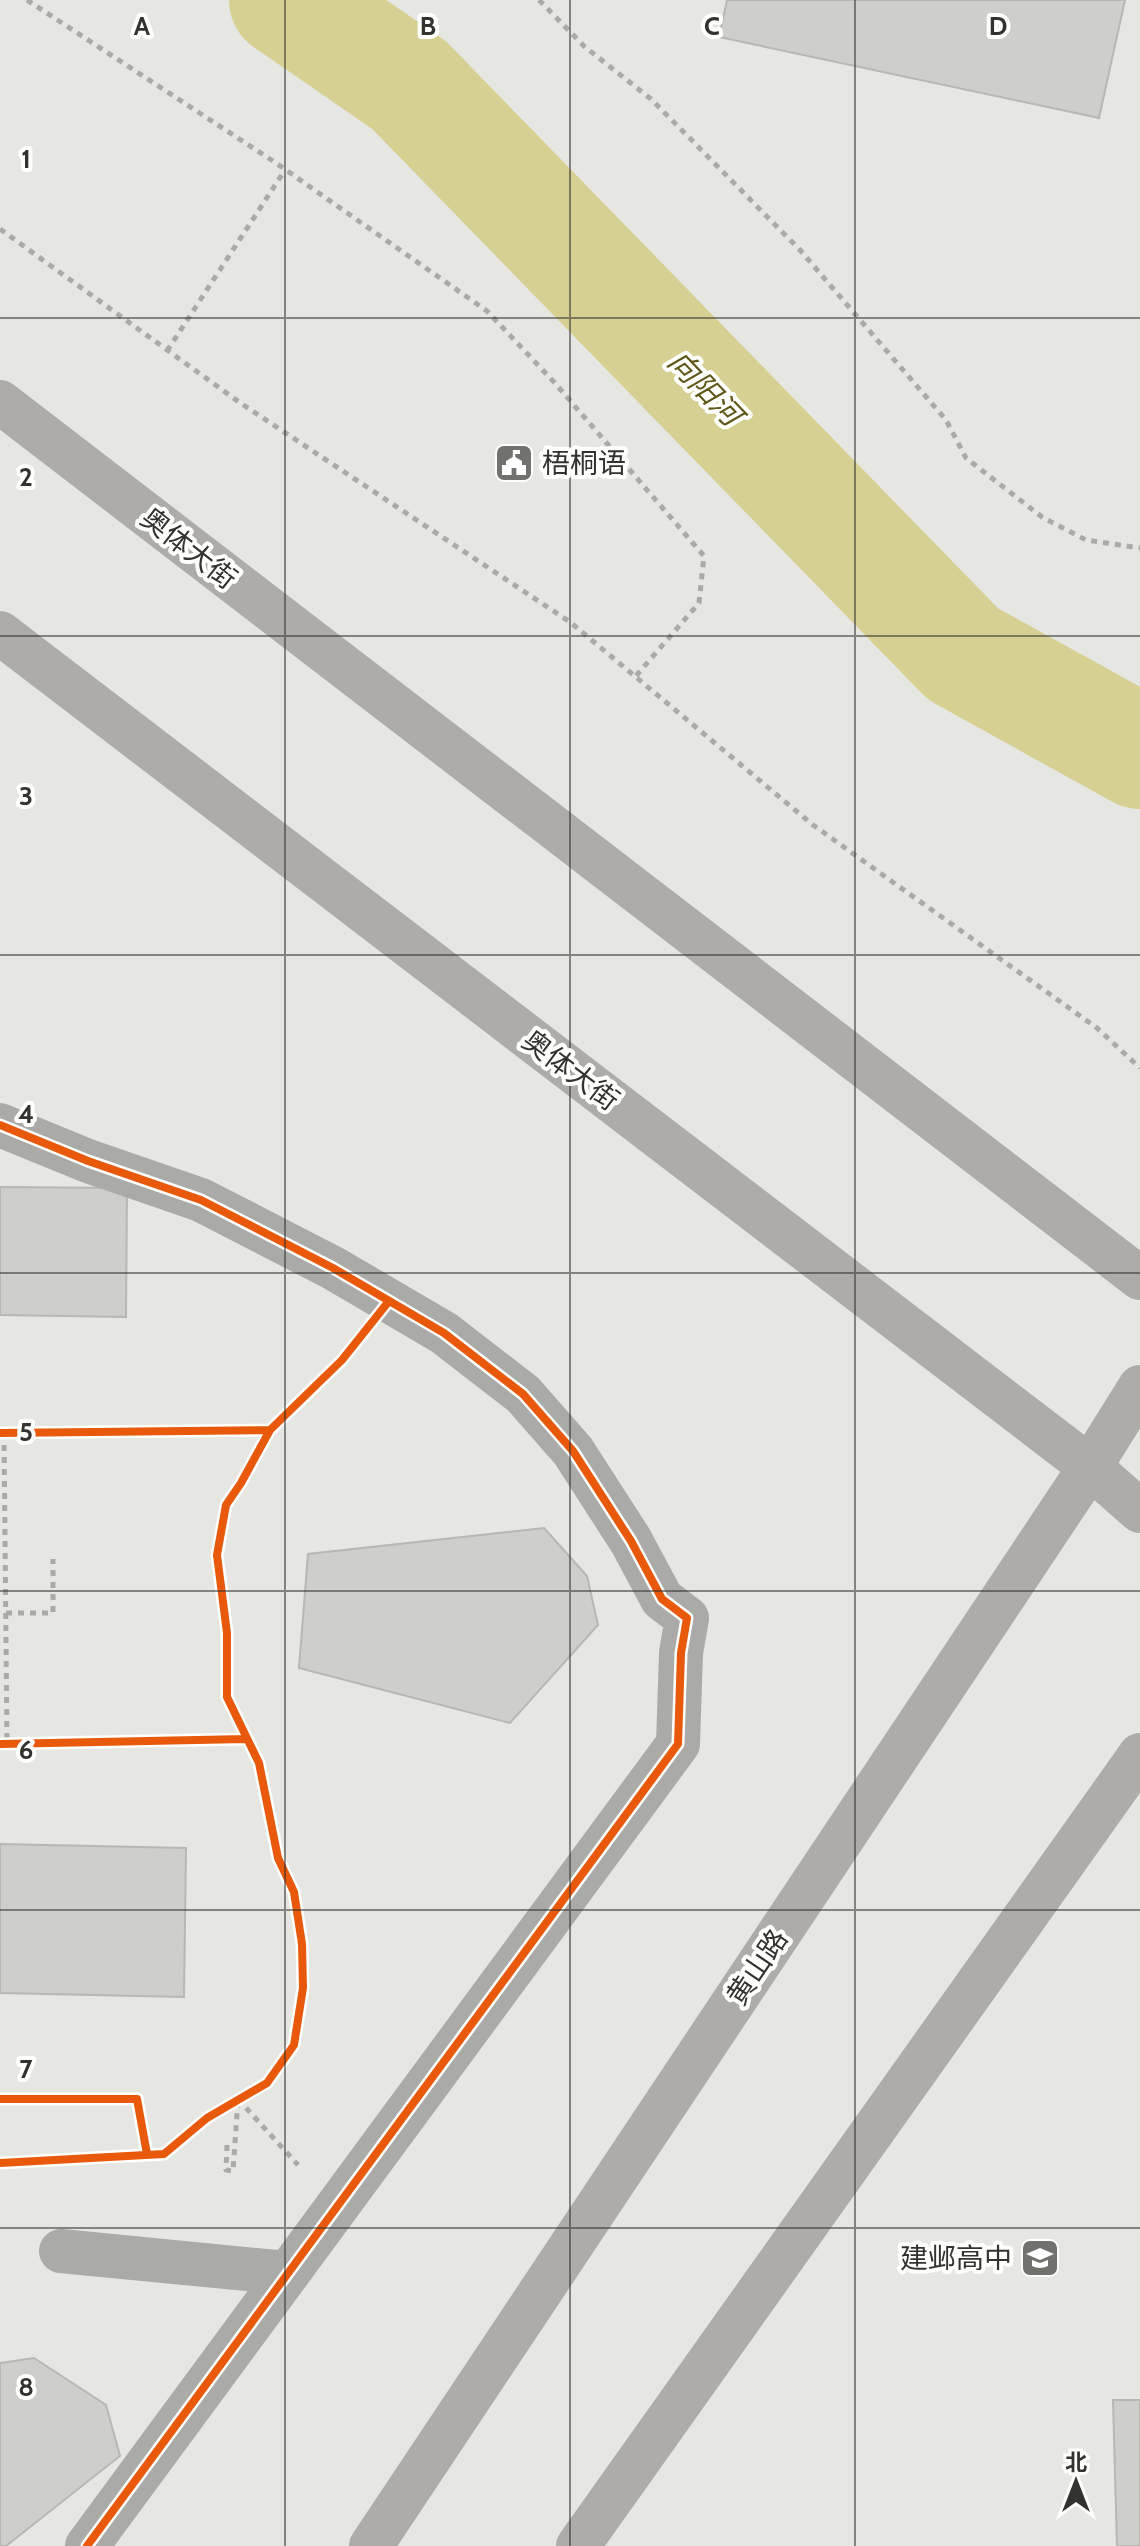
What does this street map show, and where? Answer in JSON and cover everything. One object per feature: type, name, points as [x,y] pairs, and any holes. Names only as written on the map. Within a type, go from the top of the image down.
[{"type":"main road","name":"奥体大街","points":[[0,402],[1140,1278]]},
{"type":"main road","name":"奥体大街","points":[[0,633],[1090,1467],[1140,1511]]},
{"type":"main road","name":"黄山路","points":[[371,2546],[1090,1467],[1140,1387]]},
{"type":"main road","points":[[578,2546],[1140,1755]]},
{"type":"street","points":[[0,1125],[88,1161],[201,1200],[333,1268],[444,1333],[523,1394],[573,1451],[631,1541],[662,1599],[687,1618],[681,1653],[678,1744],[87,2546]]},
{"type":"street","points":[[61,2251],[287,2273]]},
{"type":"path","points":[[27,0],[285,170],[487,311],[554,382],[704,556],[699,603],[635,677]]},
{"type":"path","points":[[539,0],[585,47],[651,99],[800,250],[946,420],[966,458],[1042,517],[1086,540],[1140,548]]},
{"type":"path","points":[[167,351],[285,170]]},
{"type":"path","points":[[0,229],[239,402],[570,622],[813,825],[1084,1019],[1140,1068]]},
{"type":"path","points":[[15,1433],[2,1433],[6,1613],[4,1744],[23,1743]]},
{"type":"path","points":[[6,1613],[53,1613],[53,1559]]},
{"type":"path","points":[[228,2106],[248,2094]]},
{"type":"path","points":[[238,2099],[337,2207]]},
{"type":"path","points":[[227,2145],[226,2170],[233,2171],[238,2099]]},
{"type":"building","points":[[727,0],[1125,0],[1099,118],[719,37]]},
{"type":"building","points":[[0,1187],[127,1188],[126,1317],[0,1315]]},
{"type":"building","points":[[544,1528],[587,1576],[598,1625],[510,1723],[299,1668],[308,1554]]},
{"type":"building","points":[[0,1844],[186,1848],[184,1997],[0,1993]]},
{"type":"building","points":[[34,2358],[106,2405],[120,2456],[6,2546],[0,2546],[0,2363]]},
{"type":"building","points":[[1113,2400],[1140,2400],[1140,2546],[1117,2546]]},
{"type":"waterway","name":"向阳河","points":[[286,0],[409,85],[963,654],[1140,752]]},
{"type":"cycle path","points":[[0,1125],[88,1161],[201,1200],[333,1268],[444,1333],[523,1394],[573,1451],[631,1541],[662,1599],[687,1618],[681,1653],[678,1744],[87,2546]]},
{"type":"cycle path","points":[[0,1433],[270,1430],[342,1360],[389,1301]]},
{"type":"cycle path","points":[[0,2163],[164,2154],[207,2118],[267,2083],[294,2045],[303,1988],[302,1944],[294,1892],[278,1858],[259,1763],[227,1697],[227,1633],[217,1555],[226,1505],[270,1430]]},
{"type":"cycle path","points":[[0,1744],[246,1739]]},
{"type":"cycle path","points":[[0,2099],[137,2099],[147,2154]]},
{"type":"place","name":"梧桐语","points":[[514,463]]},
{"type":"place","name":"建邺高中","points":[[1040,2258]]}]
